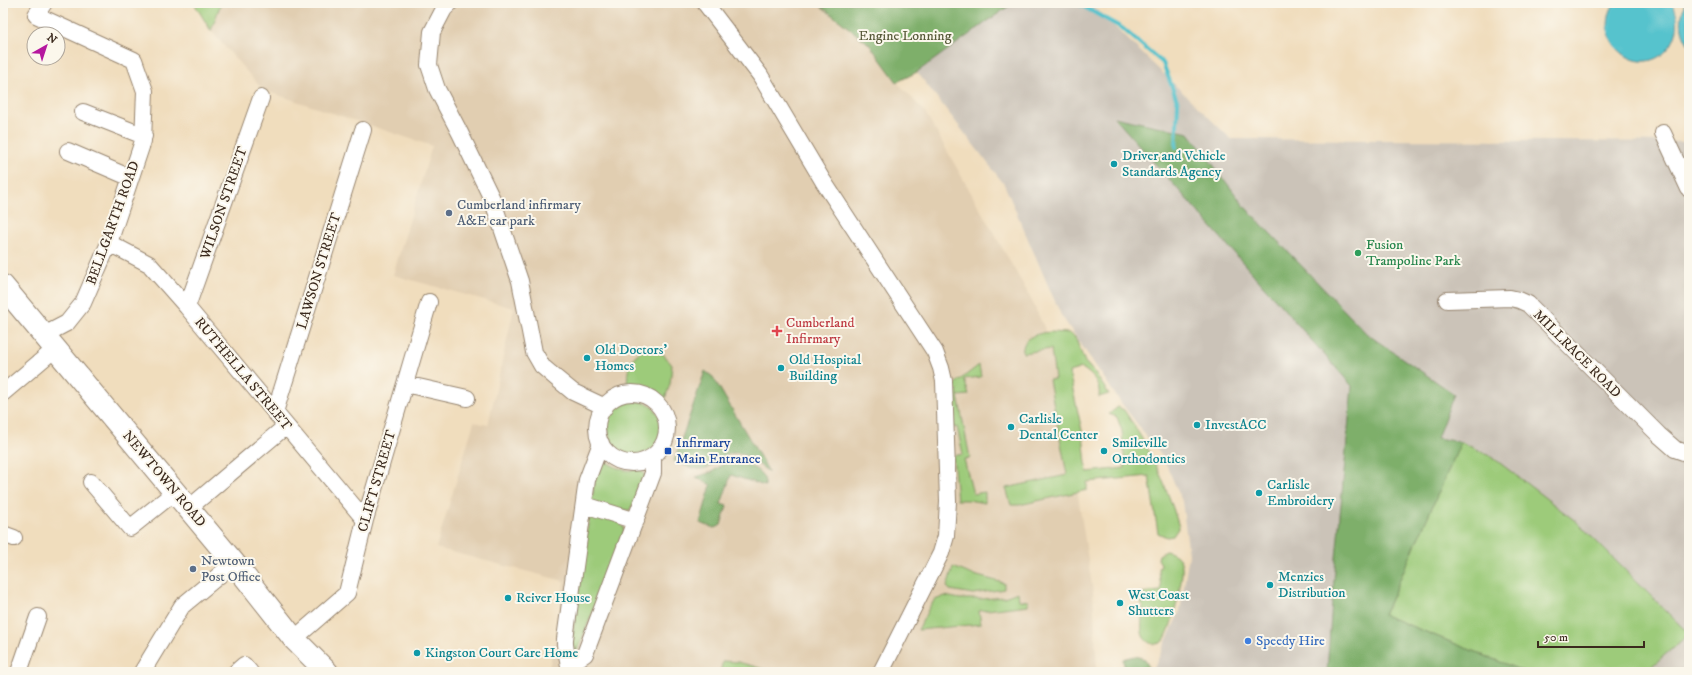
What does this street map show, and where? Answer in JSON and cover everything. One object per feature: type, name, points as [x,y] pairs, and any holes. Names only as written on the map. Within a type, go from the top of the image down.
[{"type":"main road","name":"NEWTOWN ROAD","points":[[3,286],[189,508],[319,669]]},
{"type":"street","name":"BELLGARTH ROAD","points":[[3,393],[83,304],[109,243],[144,136],[145,91],[134,60],[36,15],[44,3]]},
{"type":"street","points":[[450,3],[444,9],[432,32],[429,65],[437,89],[492,199],[520,282],[534,352],[542,366],[573,392],[605,407]]},
{"type":"street","points":[[705,3],[760,75],[824,181],[935,352],[942,368],[944,382],[948,501],[946,536],[941,553],[881,672]]},
{"type":"street","name":"WILSON STREET","points":[[188,308],[261,98]]},
{"type":"street","points":[[83,112],[144,136]]},
{"type":"street","name":"LAWSON STREET","points":[[274,412],[363,130]]},
{"type":"street","points":[[1663,134],[1689,189]]},
{"type":"street","points":[[68,151],[131,178]]},
{"type":"street","name":"RUTHELLA STREET","points":[[109,243],[149,264],[188,308],[365,520]]},
{"type":"street","name":"MILLRACE ROAD","points":[[1446,300],[1510,298],[1528,304],[1659,435],[1675,449],[1689,454]]},
{"type":"street","name":"CLIFT STREET","points":[[294,639],[347,593],[365,520],[429,302]]},
{"type":"street","points":[[405,384],[467,398]]},
{"type":"street","points":[[632,393],[643,395],[652,400],[660,408],[665,418],[666,435],[662,447],[653,457],[642,462],[629,463],[618,460],[608,453],[601,443],[597,431],[599,418],[605,407],[612,400],[621,395],[632,393]]},
{"type":"street","points":[[189,508],[286,426]]},
{"type":"street","points":[[601,443],[587,480],[585,505],[564,648],[569,668],[585,654],[653,474],[653,457]]},
{"type":"street","points":[[91,482],[130,528],[175,492]]},
{"type":"street","points":[[585,505],[636,521]]},
{"type":"street","points":[[142,672],[182,606],[234,563]]},
{"type":"street","points":[[19,672],[38,617]]},
{"type":"street","points":[[236,672],[244,665],[250,672]]},
{"type":"shaded area","name":"Cumberland Infirmary","points":[[194,3],[817,3],[869,44],[897,82],[925,112],[1029,295],[1056,353],[1093,592],[1097,672],[548,672],[559,624],[564,581],[436,548],[474,422],[488,425],[514,308],[393,275],[432,146],[263,90],[211,31]]},
{"type":"shaded area","points":[[1013,3],[1090,3],[1231,139],[1689,142],[1689,672],[1152,672],[1180,611],[1189,555],[1182,501],[1164,459],[1119,400],[1061,315],[1004,184],[917,72]]},
{"type":"green space","points":[[194,3],[221,3],[211,31]]},
{"type":"green space","name":"Engine Lonning","points":[[817,3],[1013,3],[917,72],[897,82],[869,44]]},
{"type":"green space","points":[[1114,117],[1189,133],[1245,207],[1367,334],[1454,394],[1437,438],[1461,442],[1384,615],[1525,672],[1327,672],[1332,601],[1352,386]]},
{"type":"green space","points":[[1051,332],[1069,333],[1075,337],[1085,362],[1109,394],[1099,397],[1099,388],[1095,380],[1082,368],[1069,372],[1083,435],[1087,472],[1125,468],[1122,431],[1117,417],[1109,414],[1118,407],[1124,410],[1142,438],[1169,496],[1179,527],[1173,536],[1167,537],[1158,533],[1149,476],[1087,482],[1087,490],[1019,505],[1011,505],[1006,488],[1067,475],[1049,380],[1055,379],[1051,349],[1023,353],[1025,343],[1032,336]]},
{"type":"green space","points":[[651,347],[663,354],[672,365],[670,384],[664,402],[648,391],[627,387],[628,373],[631,362],[643,350]]},
{"type":"green space","points":[[979,365],[981,377],[964,379],[969,395],[958,396],[970,458],[964,459],[973,494],[985,492],[985,503],[957,500],[953,456],[963,454],[957,427],[953,428],[953,388],[957,382]]},
{"type":"green space","points":[[705,371],[713,377],[769,472],[750,458],[738,453],[732,453],[725,456],[708,468],[703,469],[691,468],[674,461]]},
{"type":"green space","points":[[630,401],[640,401],[650,405],[658,413],[662,423],[662,433],[658,443],[650,451],[640,455],[630,455],[620,451],[612,443],[608,433],[608,423],[612,413],[620,405]]},
{"type":"green space","points":[[1461,442],[1492,457],[1578,523],[1689,634],[1645,672],[1525,672],[1384,615]]},
{"type":"green space","points":[[729,460],[753,467],[762,475],[765,480],[765,486],[731,475],[721,504],[727,506],[721,525],[714,528],[700,523],[711,485],[696,477],[712,472]]},
{"type":"green space","points":[[605,461],[621,469],[639,469],[644,473],[645,479],[630,510],[595,503],[592,499],[597,464]]},
{"type":"green space","points":[[595,516],[613,520],[621,524],[624,531],[577,652],[574,652],[571,646],[589,518]]},
{"type":"green space","points":[[1165,551],[1171,552],[1180,560],[1182,566],[1181,582],[1170,628],[1163,641],[1153,644],[1147,641],[1143,636],[1142,614],[1144,613],[1139,593],[1161,591],[1159,569],[1161,564],[1158,559],[1159,555]]},
{"type":"green space","points":[[953,567],[970,574],[1004,583],[1004,589],[973,594],[950,590],[947,587]]},
{"type":"green space","points":[[1018,592],[1019,600],[1028,601],[1028,605],[979,611],[981,624],[918,630],[930,606],[935,600],[945,596],[960,599],[983,599],[1004,597]]},
{"type":"green space","points":[[1135,656],[1145,659],[1148,666],[1147,672],[1125,672],[1123,659]]},
{"type":"green space","points":[[723,661],[738,662],[774,672],[720,672]]},
{"type":"water","points":[[1615,3],[1672,3],[1677,16],[1677,29],[1673,41],[1666,51],[1656,58],[1645,61],[1633,59],[1618,50],[1611,39],[1608,29],[1609,15]]},
{"type":"water","points":[[1685,3],[1689,3],[1689,45],[1683,34],[1681,24]]},
{"type":"waterway","points":[[1077,3],[1122,28],[1163,63],[1178,103],[1176,147]]},
{"type":"place","name":"Driver and Vehicle Standards Agency","points":[[1114,164]]},
{"type":"place","name":"Cumberland infirmary A&E car park","points":[[449,213]]},
{"type":"place","name":"Fusion Trampoline Park","points":[[1358,253]]},
{"type":"place","name":"Cumberland Infirmary","points":[[777,331]]},
{"type":"place","name":"Old Doctors' Homes","points":[[587,358]]},
{"type":"place","name":"Old Hospital Building","points":[[781,368]]},
{"type":"place","name":"InvestACC","points":[[1197,425]]},
{"type":"place","name":"Carlisle Dental Center","points":[[1011,427]]},
{"type":"place","name":"Infirmary Main Entrance","points":[[668,451]]},
{"type":"place","name":"Smileville Orthodontics","points":[[1104,451]]},
{"type":"place","name":"Carlisle Embroidery","points":[[1259,493]]},
{"type":"place","name":"Newtown Post Office","points":[[193,569]]},
{"type":"place","name":"Menzies Distribution","points":[[1270,585]]},
{"type":"place","name":"Reiver House","points":[[508,598]]},
{"type":"place","name":"West Coast Shutters","points":[[1120,603]]},
{"type":"place","name":"Speedy Hire","points":[[1248,641]]},
{"type":"place","name":"Kingston Court Care Home","points":[[417,653]]}]
